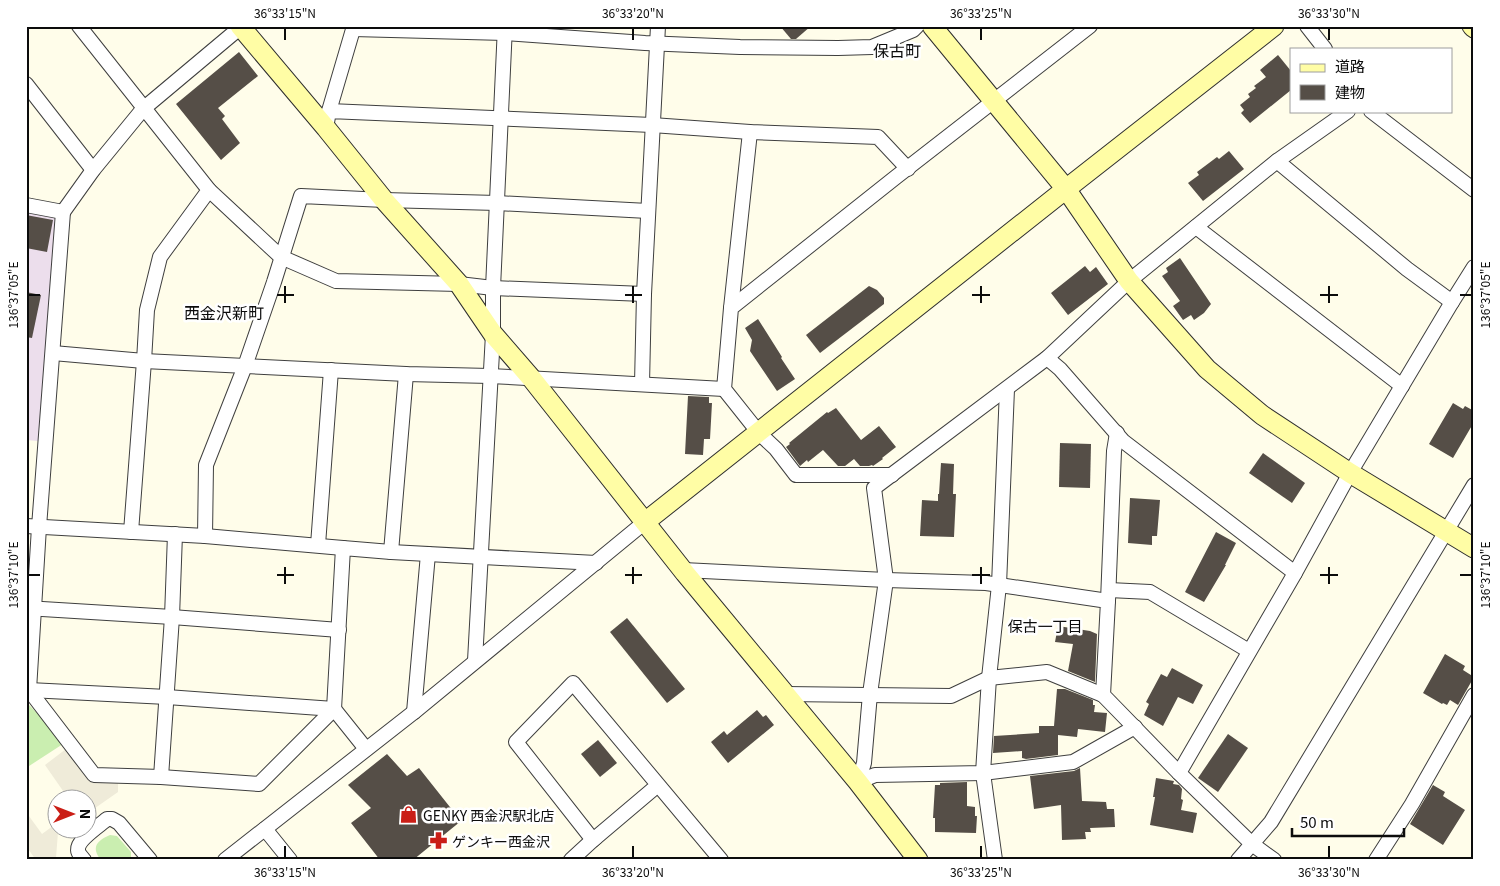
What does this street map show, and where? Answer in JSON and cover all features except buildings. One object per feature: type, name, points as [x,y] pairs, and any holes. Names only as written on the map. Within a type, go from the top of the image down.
[{"type":"street","points":[[78,26],[209,190],[281,257],[336,281],[459,284],[493,288],[644,294]]},
{"type":"street","points":[[642,384],[644,294],[658,26]]},
{"type":"street","points":[[328,120],[353,28],[505,30],[657,44],[740,47],[872,47],[913,30],[917,26]]},
{"type":"street","points":[[932,26],[1066,189],[1129,281],[1207,369],[1262,415],[1350,473],[1474,548]]},
{"type":"street","points":[[225,860],[414,712],[645,522],[1274,26]]},
{"type":"street","points":[[1307,26],[1324,48]]},
{"type":"street","points":[[343,548],[334,709],[259,784],[161,777],[94,775],[28,685],[32,527],[53,353],[63,212],[93,170],[143,109],[241,27],[328,120],[384,200],[459,284],[493,334],[532,379],[683,570],[858,782],[918,860]]},
{"type":"street","points":[[731,308],[1084,28]]},
{"type":"street","points":[[475,661],[493,334],[493,288],[505,30]]},
{"type":"street","points":[[26,84],[93,170]]},
{"type":"street","points":[[858,782],[864,763],[870,694],[886,580],[874,488],[1047,358],[1129,281],[1277,161],[1347,112]]},
{"type":"street","points":[[1372,112],[1474,190]]},
{"type":"street","points":[[328,120],[501,118],[878,137],[908,169]]},
{"type":"street","points":[[750,132],[724,389],[796,475],[892,475]]},
{"type":"street","points":[[1277,161],[1407,269],[1452,302]]},
{"type":"street","points":[[131,532],[144,362],[146,310],[160,257],[209,190]]},
{"type":"street","points":[[205,536],[206,465],[245,366],[301,196],[648,211]]},
{"type":"street","points":[[26,205],[63,212]]},
{"type":"street","points":[[1196,226],[1402,386]]},
{"type":"street","points":[[1179,773],[1295,573],[1350,473],[1474,268]]},
{"type":"street","points":[[53,353],[144,362],[490,376],[724,389]]},
{"type":"street","points":[[1047,358],[1060,369],[1123,441],[1295,573]]},
{"type":"street","points":[[318,545],[331,370]]},
{"type":"street","points":[[392,552],[406,374]]},
{"type":"street","points":[[995,860],[983,773],[989,678],[999,585],[1007,389]]},
{"type":"street","points":[[1103,695],[1114,451],[1117,433]]},
{"type":"street","points":[[1238,860],[1271,822],[1474,484]]},
{"type":"street","points":[[32,527],[205,536],[481,558],[596,563]]},
{"type":"street","points":[[161,777],[172,617],[175,534]]},
{"type":"street","points":[[414,712],[428,554]]},
{"type":"street","points":[[683,570],[886,580],[986,582],[999,585],[1109,595],[1150,592],[1249,651]]},
{"type":"street","points":[[30,609],[172,617],[339,630]]},
{"type":"street","points":[[785,694],[951,696],[989,678],[1047,672],[1103,695],[1252,844],[1274,860]]},
{"type":"street","points":[[596,837],[593,840],[516,742],[572,683],[658,785],[715,858]]},
{"type":"street","points":[[28,685],[334,709],[366,749]]},
{"type":"street","points":[[1376,860],[1412,804],[1474,695]]},
{"type":"street","points":[[858,782],[875,775],[983,773],[1073,762],[1134,727]]},
{"type":"street","points":[[571,860],[658,785]]},
{"type":"street","points":[[85,860],[78,853],[77,848],[80,842],[107,819],[112,819],[119,823],[150,860]]},
{"type":"street","points":[[85,860],[81,854],[83,843],[107,828],[120,830],[144,860]]},
{"type":"street","points":[[266,829],[290,860]]},
{"type":"shaded area","points":[[26,211],[55,216],[45,375],[38,441],[26,440]]},
{"type":"shaded area","points":[[66,749],[89,779],[118,783],[118,792],[98,806],[98,788],[61,788],[45,765]]},
{"type":"shaded area","points":[[26,812],[42,834],[48,830],[48,838],[58,838],[57,860],[36,860],[26,846]]},
{"type":"green space","points":[[26,702],[66,742],[26,768]]},
{"type":"green space","points":[[110,835],[117,836],[131,852],[131,860],[101,860],[96,851],[97,844]]},
{"type":"place","name":"GENKY 西金沢駅北店","points":[[409,815]]},
{"type":"place","name":"ゲンキー西金沢","points":[[438,841]]},
{"type":"district","name":"保古町","points":[[897,50]]},
{"type":"district","name":"西金沢新町","points":[[224,312]]},
{"type":"district","name":"保古一丁目","points":[[1045,625]]}]
